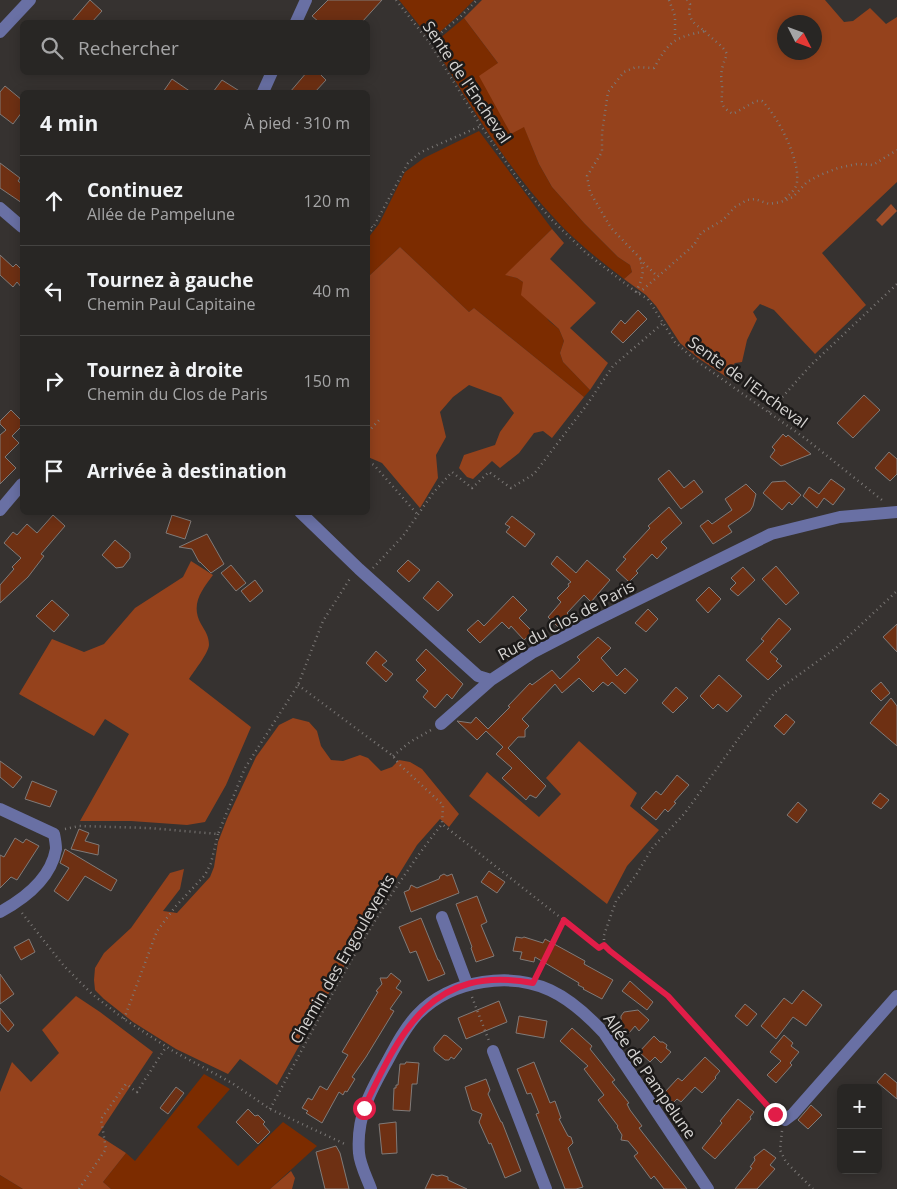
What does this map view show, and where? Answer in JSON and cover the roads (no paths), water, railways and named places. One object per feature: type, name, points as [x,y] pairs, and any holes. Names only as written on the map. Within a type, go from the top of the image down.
[{"type":"street","points":[[0,32],[30,0]]},
{"type":"street","points":[[297,20],[306,0]]},
{"type":"street","points":[[264,90],[271,75]]},
{"type":"street","points":[[0,208],[20,225]]},
{"type":"street","points":[[0,510],[20,486]]},
{"type":"street","name":"Rue du Clos de Paris","points":[[303,515],[478,676],[491,680],[532,653],[771,534],[840,517],[897,512]]},
{"type":"street","points":[[441,724],[491,680]]},
{"type":"street","points":[[0,809],[54,834],[56,847],[54,857],[43,876],[24,897],[0,912]]},
{"type":"street","points":[[442,917],[467,984]]},
{"type":"street","name":"Allée de Pampelune","points":[[371,1189],[359,1151],[359,1132],[364,1108],[402,1034],[416,1016],[433,1000],[449,991],[467,984],[503,979],[533,983],[549,990],[564,998],[592,1020],[604,1033],[708,1189]]},
{"type":"street","points":[[784,1120],[794,1114],[897,996]]},
{"type":"street","points":[[493,1051],[546,1189]]}]
